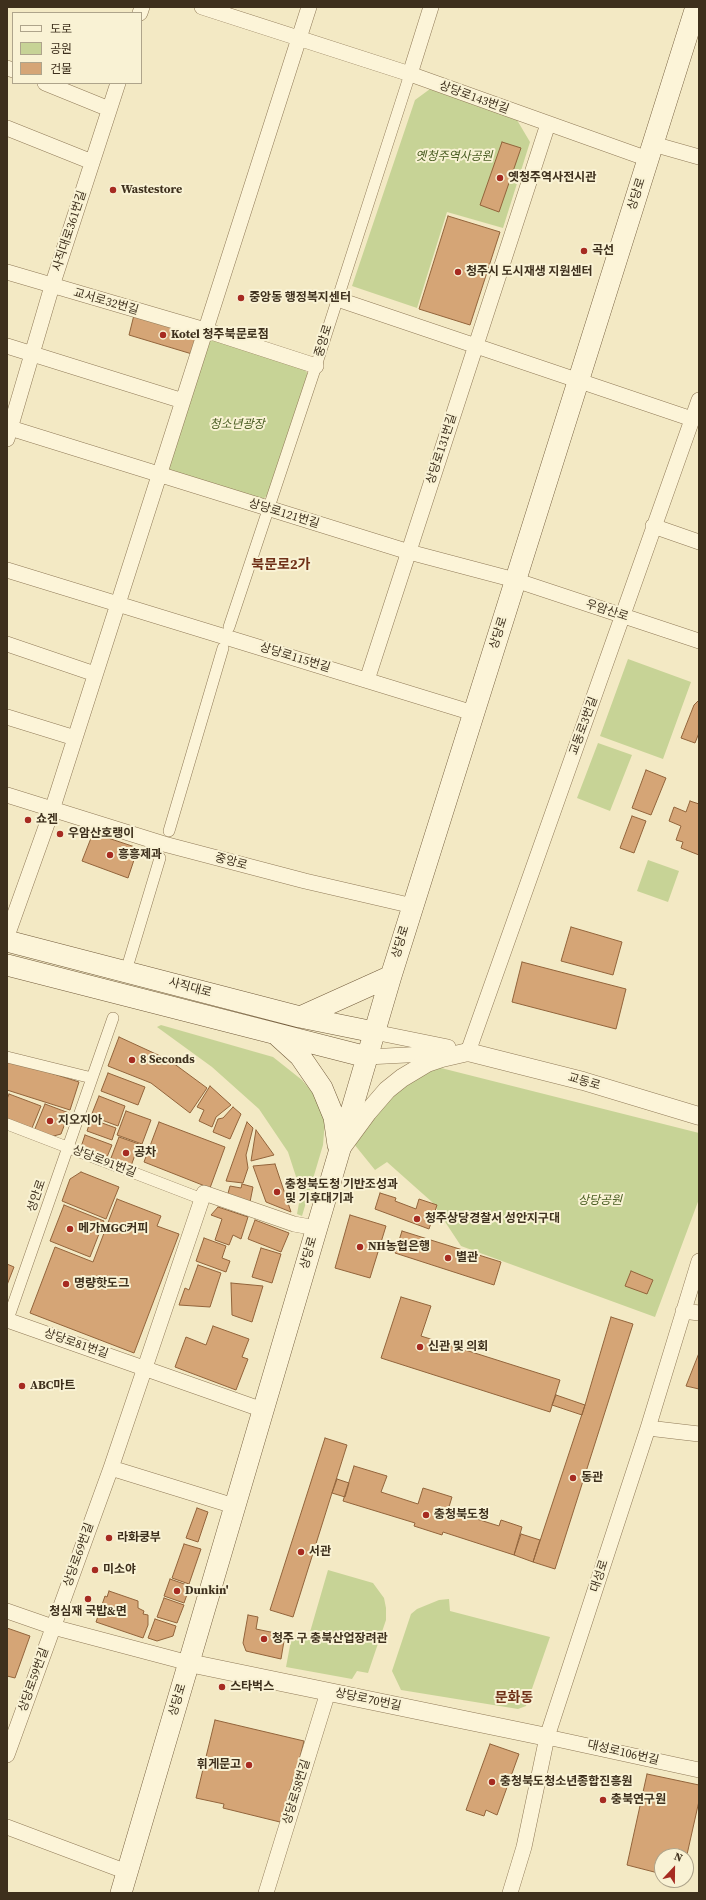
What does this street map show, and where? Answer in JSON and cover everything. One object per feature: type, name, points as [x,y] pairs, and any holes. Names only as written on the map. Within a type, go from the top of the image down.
[{"type":"main road","name":"상당로","points":[[121,1893],[390,976],[696,7]]},
{"type":"main road","name":"사직대로","points":[[7,941],[300,1017],[374,1032]]},
{"type":"main road","name":"사직대로","points":[[7,965],[367,1057]]},
{"type":"main road","points":[[300,1017],[390,976]]},
{"type":"main road","points":[[276,1034],[300,1056],[322,1088],[334,1117],[338,1153]]},
{"type":"street","name":"상당로143번길","points":[[202,7],[410,74],[548,124],[651,152],[699,158]]},
{"type":"street","points":[[7,936],[52,810],[309,7]]},
{"type":"street","name":"중앙로","points":[[229,627],[316,366],[410,74],[430,7]]},
{"type":"street","points":[[47,84],[109,109]]},
{"type":"street","name":"사직대로361번길","points":[[8,431],[52,286],[118,84]]},
{"type":"street","name":"상당로131번길","points":[[409,552],[548,124]]},
{"type":"street","points":[[7,128],[92,162]]},
{"type":"street","name":"교서로32번길","points":[[7,272],[205,330],[316,366]]},
{"type":"street","points":[[337,299],[475,347],[692,419]]},
{"type":"street","points":[[7,346],[183,401]]},
{"type":"street","name":"교동로3번길","points":[[468,1052],[623,616],[653,526],[699,400]]},
{"type":"street","name":"상당로121번길","points":[[8,431],[160,474],[409,552],[515,580]]},
{"type":"street","points":[[653,526],[699,542]]},
{"type":"street","points":[[367,680],[409,552]]},
{"type":"street","name":"상당로115번길","points":[[7,570],[474,713]]},
{"type":"street","name":"우암산로","points":[[515,580],[699,641]]},
{"type":"street","points":[[7,644],[95,674]]},
{"type":"street","points":[[126,971],[223,648]]},
{"type":"street","points":[[7,717],[75,738]]},
{"type":"street","points":[[7,795],[52,810]]},
{"type":"street","name":"중앙로","points":[[52,810],[165,844],[305,881],[413,906]]},
{"type":"street","name":"성안로","points":[[7,1320],[113,1018]]},
{"type":"street","name":"교동로","points":[[374,1032],[468,1052],[583,1081],[699,1116]]},
{"type":"street","points":[[338,1153],[368,1112],[387,1090],[402,1078],[427,1063],[468,1052]]},
{"type":"street","name":"교동로","points":[[367,1057],[468,1052]]},
{"type":"street","points":[[7,1057],[92,1078]]},
{"type":"street","name":"상당로91번길","points":[[7,1124],[202,1199],[204,1193],[249,1210],[294,1224],[316,1228]]},
{"type":"street","points":[[202,1199],[111,1468],[234,1506]]},
{"type":"street","name":"대성로","points":[[510,1893],[524,1847],[547,1736],[648,1428],[699,1261]]},
{"type":"street","points":[[683,1311],[699,1313]]},
{"type":"street","name":"상당로81번길","points":[[7,1320],[262,1410]]},
{"type":"street","points":[[648,1428],[699,1434]]},
{"type":"street","name":"상당로69번길","points":[[53,1627],[111,1468]]},
{"type":"street","points":[[7,1611],[53,1627],[189,1663]]},
{"type":"street","name":"상당로59번길","points":[[7,1755],[53,1627]]},
{"type":"street","name":"상당로70번길","points":[[189,1663],[547,1736]]},
{"type":"street","name":"상당로58번길","points":[[266,1893],[328,1692]]},
{"type":"street","name":"대성로106번길","points":[[547,1736],[699,1770]]},
{"type":"street","points":[[7,1827],[127,1872]]},
{"type":"green space","name":"옛청주역사공원","points":[[430,89],[517,120],[530,142],[503,228],[447,212],[417,308],[352,286],[415,100]]},
{"type":"green space","name":"청소년광장","points":[[208,335],[301,366],[310,376],[274,489],[261,501],[164,473]]},
{"type":"green space","points":[[628,659],[691,682],[663,759],[600,736]]},
{"type":"green space","points":[[598,743],[632,755],[610,811],[577,798]]},
{"type":"green space","points":[[648,860],[679,871],[668,902],[637,891]]},
{"type":"green space","points":[[161,1025],[273,1057],[302,1080],[318,1099],[325,1120],[323,1145],[302,1216],[297,1214],[301,1192],[288,1152],[259,1109],[212,1067],[157,1027]]},
{"type":"green space","name":"상당공원","points":[[437,1067],[699,1133],[699,1199],[655,1317],[461,1246],[432,1202],[387,1162],[375,1170],[354,1144],[398,1087]]},
{"type":"green space","points":[[328,1570],[373,1583],[384,1598],[386,1620],[368,1673],[357,1671],[352,1679],[286,1667],[292,1635],[308,1639]]},
{"type":"green space","points":[[449,1599],[450,1611],[550,1637],[526,1706],[518,1709],[401,1690],[392,1671],[411,1614],[417,1609],[439,1600]]},
{"type":"building","points":[[502,142],[521,148],[499,212],[480,205]]},
{"type":"building","points":[[448,216],[500,232],[470,325],[419,309]]},
{"type":"building","name":"Kotel 청주북문로점","points":[[134,315],[198,335],[192,354],[129,335]]},
{"type":"building","points":[[699,700],[699,733],[695,743],[681,738],[694,705]]},
{"type":"building","points":[[646,770],[666,778],[651,815],[632,808]]},
{"type":"building","points":[[690,801],[699,804],[699,855],[681,848],[683,842],[676,840],[681,826],[669,821],[674,807],[686,812]]},
{"type":"building","points":[[632,816],[646,821],[634,853],[620,848]]},
{"type":"building","name":"흥흥제과","points":[[93,833],[138,848],[128,878],[82,861]]},
{"type":"building","points":[[571,927],[622,942],[613,975],[561,961]]},
{"type":"building","points":[[522,962],[626,989],[616,1029],[512,1002]]},
{"type":"building","points":[[119,1037],[169,1060],[207,1088],[190,1113],[151,1083],[108,1066]]},
{"type":"building","points":[[7,1059],[79,1082],[70,1110],[7,1090]]},
{"type":"building","points":[[108,1073],[145,1087],[138,1105],[101,1091]]},
{"type":"building","points":[[210,1086],[231,1105],[216,1117],[212,1127],[199,1121],[204,1110],[197,1107]]},
{"type":"building","points":[[9,1094],[41,1106],[32,1128],[7,1119],[7,1099]]},
{"type":"building","points":[[99,1096],[125,1106],[118,1126],[91,1116]]},
{"type":"building","points":[[45,1104],[69,1113],[61,1134],[50,1137],[34,1131]]},
{"type":"building","points":[[233,1107],[241,1114],[230,1139],[213,1132],[218,1119],[223,1118]]},
{"type":"building","points":[[126,1111],[151,1120],[142,1144],[117,1135]]},
{"type":"building","points":[[91,1119],[116,1128],[112,1140],[87,1131]]},
{"type":"building","points":[[159,1122],[225,1147],[210,1188],[144,1162]]},
{"type":"building","points":[[247,1122],[253,1128],[246,1155],[248,1168],[243,1183],[226,1181]]},
{"type":"building","points":[[256,1130],[274,1155],[251,1161]]},
{"type":"building","points":[[85,1135],[112,1145],[107,1157],[81,1147]]},
{"type":"building","points":[[119,1137],[139,1144],[131,1166],[111,1158]]},
{"type":"building","points":[[275,1164],[291,1212],[266,1202],[253,1166]]},
{"type":"building","points":[[81,1172],[119,1187],[106,1219],[62,1201],[70,1179]]},
{"type":"building","points":[[242,1184],[253,1187],[250,1202],[227,1197],[230,1186],[241,1188]]},
{"type":"building","name":"청주상당경찰서 성안지구대","points":[[380,1193],[396,1198],[395,1201],[416,1209],[419,1199],[437,1205],[429,1229],[375,1209]]},
{"type":"building","points":[[117,1199],[161,1216],[157,1226],[179,1234],[134,1353],[30,1313],[55,1247],[93,1262]]},
{"type":"building","points":[[64,1205],[104,1221],[90,1257],[50,1241]]},
{"type":"building","points":[[218,1207],[248,1217],[241,1239],[233,1235],[229,1245],[215,1240],[222,1219],[211,1215]]},
{"type":"building","name":"NH농협은행","points":[[350,1215],[386,1226],[370,1278],[335,1268]]},
{"type":"building","points":[[255,1220],[289,1233],[281,1252],[248,1239]]},
{"type":"building","name":"별관","points":[[402,1231],[501,1262],[494,1285],[395,1253]]},
{"type":"building","points":[[204,1238],[226,1246],[222,1258],[230,1261],[226,1272],[196,1261]]},
{"type":"building","points":[[261,1248],[281,1254],[272,1283],[252,1277]]},
{"type":"building","points":[[7,1264],[14,1267],[7,1285]]},
{"type":"building","points":[[198,1265],[221,1273],[210,1307],[179,1305],[185,1288],[189,1290]]},
{"type":"building","points":[[631,1271],[653,1280],[647,1294],[625,1286]]},
{"type":"building","points":[[231,1283],[263,1286],[252,1322],[232,1315]]},
{"type":"building","name":"신관 및 의회","points":[[401,1297],[431,1306],[421,1336],[560,1380],[550,1412],[381,1358]]},
{"type":"building","name":"동관","points":[[611,1317],[633,1324],[555,1569],[533,1562],[585,1405]]},
{"type":"building","points":[[213,1326],[249,1339],[242,1357],[248,1359],[236,1390],[175,1367],[186,1337],[206,1345]]},
{"type":"building","points":[[699,1353],[699,1389],[686,1386]]},
{"type":"building","points":[[556,1395],[585,1405],[582,1415],[552,1405]]},
{"type":"building","name":"서관","points":[[325,1438],[347,1445],[293,1617],[270,1610]]},
{"type":"building","name":"충청북도청","points":[[354,1466],[387,1476],[381,1492],[418,1504],[423,1488],[452,1497],[448,1510],[499,1526],[501,1520],[522,1527],[514,1555],[443,1532],[442,1535],[414,1526],[415,1523],[343,1501]]},
{"type":"building","points":[[337,1479],[349,1483],[345,1497],[332,1493]]},
{"type":"building","points":[[197,1508],[208,1512],[198,1542],[186,1538]]},
{"type":"building","points":[[521,1534],[540,1540],[533,1562],[514,1555]]},
{"type":"building","points":[[184,1544],[201,1549],[189,1584],[172,1578]]},
{"type":"building","name":"Dunkin'","points":[[170,1579],[190,1586],[184,1603],[164,1596]]},
{"type":"building","points":[[109,1591],[138,1601],[138,1608],[144,1611],[143,1614],[148,1615],[148,1625],[143,1638],[96,1622],[105,1596],[107,1597]]},
{"type":"building","points":[[164,1598],[184,1605],[177,1623],[157,1617]]},
{"type":"building","name":"청주 구 충북산업장려관","points":[[248,1615],[258,1617],[256,1629],[285,1635],[281,1659],[246,1651],[243,1643]]},
{"type":"building","points":[[155,1619],[176,1626],[173,1636],[157,1641],[148,1638]]},
{"type":"building","points":[[7,1628],[30,1636],[15,1678],[7,1676]]},
{"type":"building","points":[[215,1720],[304,1741],[284,1823],[223,1808],[224,1804],[196,1798]]},
{"type":"building","name":"충청북도청소년종합진흥원","points":[[490,1744],[519,1754],[497,1815],[486,1810],[484,1816],[466,1810]]},
{"type":"building","points":[[647,1774],[699,1785],[699,1801],[688,1848],[654,1848],[654,1872],[627,1865]]},
{"type":"place","name":"옛청주역사전시관","points":[[500,178]]},
{"type":"place","name":"Wastestore","points":[[113,190]]},
{"type":"place","name":"곡선","points":[[584,251]]},
{"type":"place","name":"청주시 도시재생 지원센터","points":[[458,272]]},
{"type":"place","name":"중앙동 행정복지센터","points":[[241,298]]},
{"type":"place","name":"Kotel 청주북문로점","points":[[163,335]]},
{"type":"place","name":"쇼겐","points":[[28,820]]},
{"type":"place","name":"우암산호랭이","points":[[60,834]]},
{"type":"place","name":"흥흥제과","points":[[110,855]]},
{"type":"place","name":"8 Seconds","points":[[132,1060]]},
{"type":"place","name":"지오지아","points":[[50,1121]]},
{"type":"place","name":"공차","points":[[126,1153]]},
{"type":"place","name":"충청북도청 기반조성과 및 기후대기과","points":[[277,1192]]},
{"type":"place","name":"청주상당경찰서 성안지구대","points":[[417,1219]]},
{"type":"place","name":"메가MGC커피","points":[[70,1229]]},
{"type":"place","name":"NH농협은행","points":[[360,1247]]},
{"type":"place","name":"별관","points":[[448,1258]]},
{"type":"place","name":"명량핫도그","points":[[66,1284]]},
{"type":"place","name":"신관 및 의회","points":[[420,1347]]},
{"type":"place","name":"ABC마트","points":[[22,1386]]},
{"type":"place","name":"동관","points":[[573,1478]]},
{"type":"place","name":"충청북도청","points":[[426,1515]]},
{"type":"place","name":"라화쿵부","points":[[109,1538]]},
{"type":"place","name":"서관","points":[[301,1552]]},
{"type":"place","name":"미소야","points":[[95,1570]]},
{"type":"place","name":"Dunkin'","points":[[177,1591]]},
{"type":"place","name":"청심재 국밥&면","points":[[88,1599]]},
{"type":"place","name":"청주 구 충북산업장려관","points":[[264,1639]]},
{"type":"place","name":"스타벅스","points":[[222,1687]]},
{"type":"place","name":"휘게문고","points":[[249,1765]]},
{"type":"place","name":"충청북도청소년종합진흥원","points":[[492,1782]]},
{"type":"place","name":"충북연구원","points":[[603,1800]]},
{"type":"district","name":"북문로2가","points":[[281,565]]},
{"type":"district","name":"문화동","points":[[514,1698]]}]
